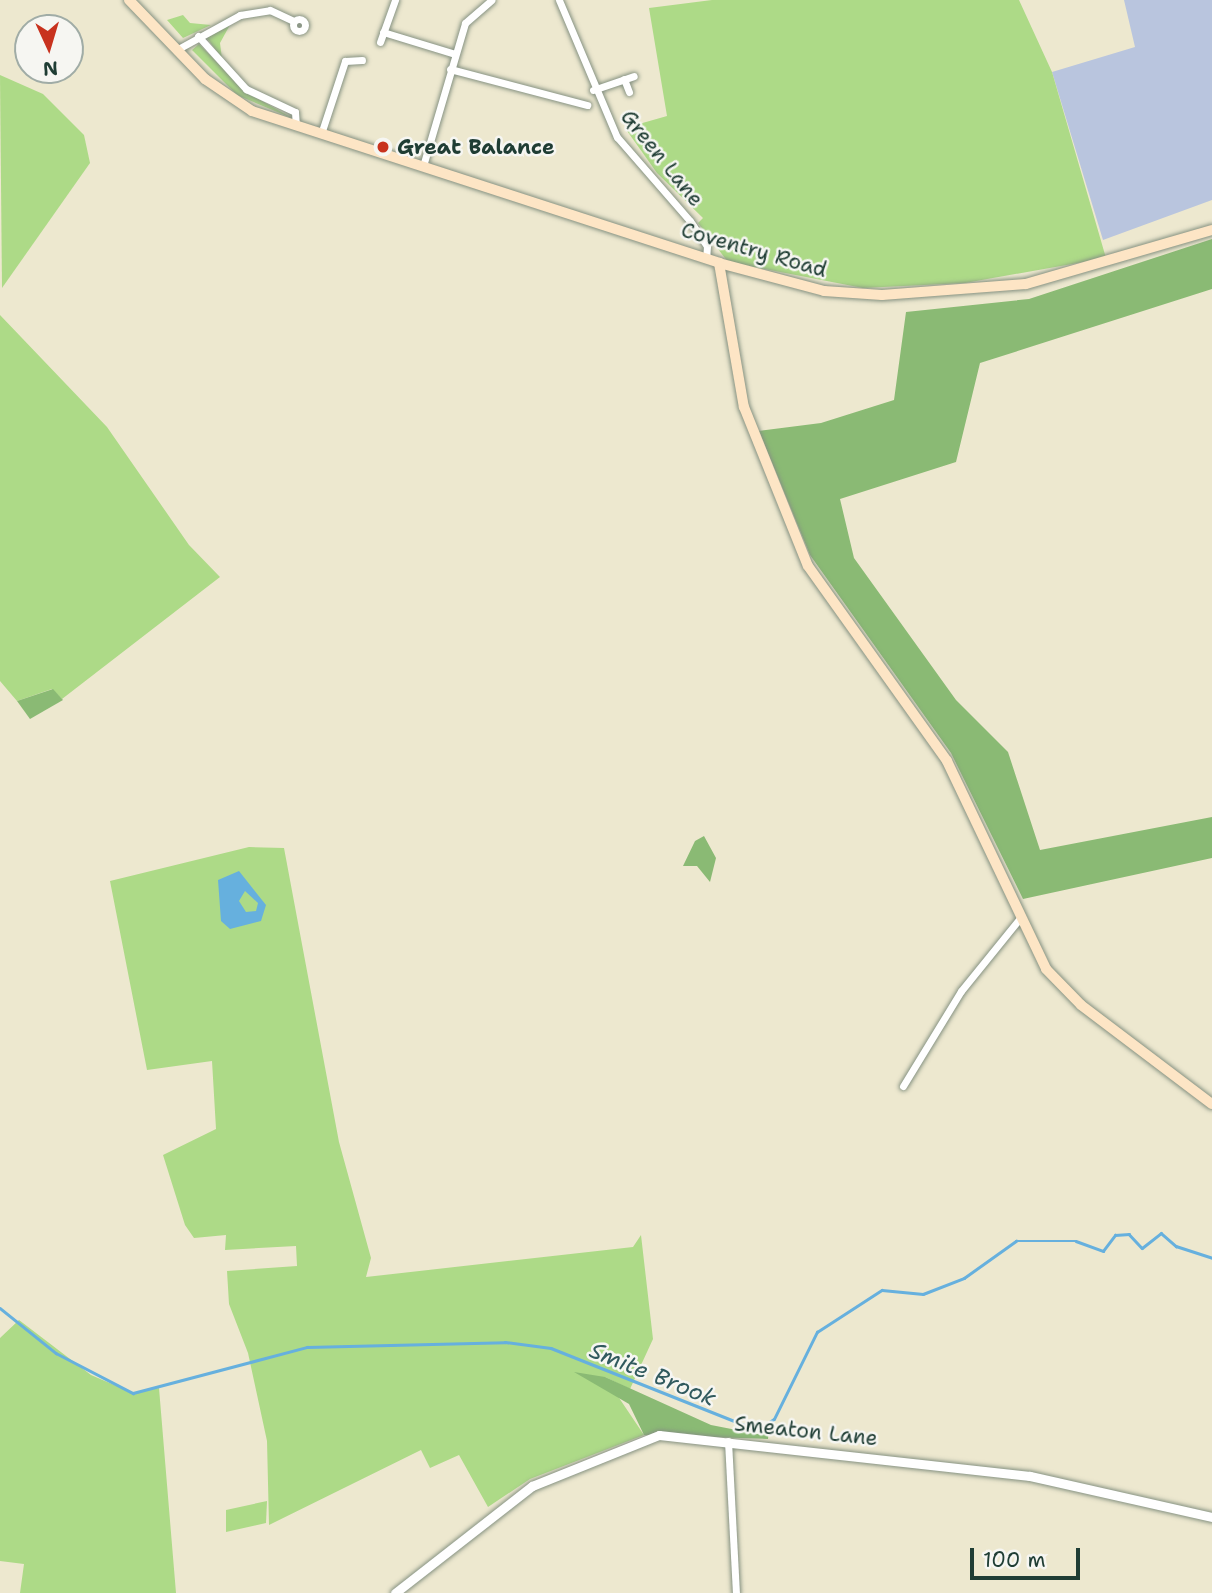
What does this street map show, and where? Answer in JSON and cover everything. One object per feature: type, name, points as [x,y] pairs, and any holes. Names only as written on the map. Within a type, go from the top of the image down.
[{"type":"main road","name":"Coventry Road","points":[[129,0],[234,102],[296,126],[719,264],[848,294],[956,292],[1045,281],[1212,230]]},
{"type":"main road","points":[[719,264],[740,394],[797,542],[947,761],[1021,917],[1061,988],[1212,1104]]},
{"type":"street","points":[[380,41],[395,0]]},
{"type":"street","points":[[423,166],[465,23],[491,0]]},
{"type":"street","name":"Green Lane","points":[[559,0],[593,90],[617,137],[707,246],[706,259]]},
{"type":"street","points":[[178,49],[229,18],[263,10],[294,22]]},
{"type":"street","points":[[383,32],[455,54]]},
{"type":"street","points":[[198,36],[246,89],[295,112],[296,126]]},
{"type":"street","points":[[321,134],[345,61],[362,60]]},
{"type":"street","points":[[450,69],[587,105]]},
{"type":"street","points":[[593,90],[634,76]]},
{"type":"street","points":[[624,79],[629,92]]},
{"type":"street","points":[[903,1086],[961,991],[1021,917]]},
{"type":"street","name":"Smeaton Lane","points":[[395,1593],[496,1509],[586,1461],[659,1436],[728,1440],[1030,1476],[1212,1517]]},
{"type":"street","points":[[728,1440],[736,1593]]},
{"type":"shaded area","points":[[1124,0],[1212,0],[1212,200],[1103,240],[1052,72],[1135,47]]},
{"type":"green space","points":[[712,0],[1019,0],[1052,72],[1106,258],[965,283],[863,288],[728,262],[698,223],[703,218],[657,173],[625,128],[667,116],[649,8]]},
{"type":"green space","points":[[183,15],[190,23],[211,25],[183,38],[167,20]]},
{"type":"green space","points":[[231,23],[220,43],[222,59],[207,38]]},
{"type":"green space","points":[[199,44],[246,92],[294,119],[237,95],[192,50]]},
{"type":"green space","points":[[0,75],[14,81],[14,84],[43,94],[84,135],[90,163],[2,288]]},
{"type":"green space","points":[[1212,239],[1212,289],[980,363],[956,462],[840,499],[854,558],[956,700],[1008,752],[1040,850],[1212,817],[1212,858],[1023,899],[951,753],[810,555],[759,431],[821,423],[894,400],[906,312],[1029,299]]},
{"type":"green space","points":[[0,315],[107,427],[189,545],[220,577],[62,699],[52,689],[17,701],[0,681]]},
{"type":"green space","points":[[53,689],[63,700],[30,719],[17,701]]},
{"type":"green space","points":[[704,836],[716,858],[710,882],[697,866],[683,866],[695,841]]},
{"type":"green space","points":[[249,847],[284,848],[339,1142],[371,1258],[366,1277],[633,1247],[641,1235],[653,1339],[630,1389],[605,1377],[644,1435],[530,1479],[488,1507],[459,1455],[430,1468],[421,1450],[269,1525],[267,1441],[248,1353],[229,1304],[227,1271],[297,1266],[296,1246],[225,1250],[226,1235],[194,1238],[185,1225],[163,1155],[216,1129],[212,1061],[147,1070],[110,881]]},
{"type":"green space","points":[[19,1320],[91,1375],[133,1393],[159,1388],[176,1593],[20,1593],[24,1564],[0,1561],[0,1338]]},
{"type":"green space","points":[[574,1372],[605,1377],[711,1425],[757,1434],[769,1430],[768,1439],[644,1435],[629,1404]]},
{"type":"green space","points":[[267,1501],[266,1523],[226,1532],[226,1510]]},
{"type":"water","points":[[239,871],[266,905],[261,921],[230,929],[221,921],[218,880]],"holes":[[[245,891],[258,903],[256,911],[246,912],[239,901]]]},
{"type":"waterway","name":"Smite Brook","points":[[0,1308],[56,1353],[133,1393],[307,1347],[505,1342],[551,1348],[757,1430],[774,1419],[817,1332],[882,1290],[923,1294],[964,1278],[1016,1241],[1076,1241],[1103,1251],[1115,1235],[1129,1234],[1142,1248],[1161,1233],[1176,1246],[1212,1258]]},
{"type":"place","name":"Great Balance","points":[[383,147]]}]
